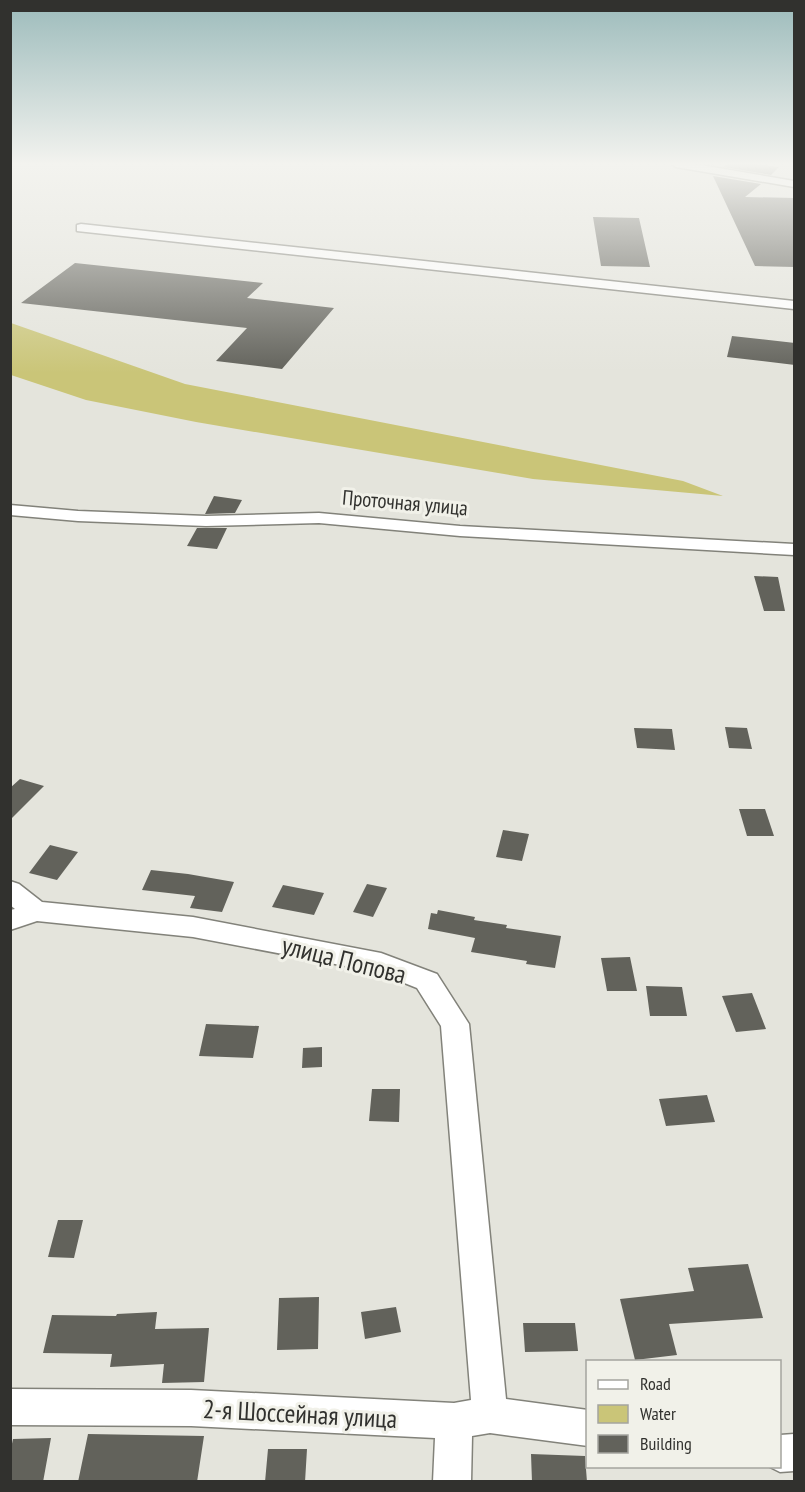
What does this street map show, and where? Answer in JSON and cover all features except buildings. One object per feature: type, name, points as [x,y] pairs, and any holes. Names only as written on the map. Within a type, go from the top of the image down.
[{"type":"street","points":[[133,234],[795,305]]},
{"type":"street","name":"Проточная улица","points":[[10,510],[78,516],[206,521],[319,518],[460,531],[795,550]]},
{"type":"street","name":"улица Попова","points":[[10,890],[23,916],[193,927],[381,963],[427,981],[455,1024],[489,1415]]},
{"type":"street","name":"2-я Шоссейная улица","points":[[10,1407],[191,1408],[454,1421],[489,1415],[586,1428]]},
{"type":"street","points":[[453,1482],[454,1421]]},
{"type":"water","points":[[11,323],[185,384],[683,481],[723,496],[533,479],[196,422],[86,400],[11,375]]}]
